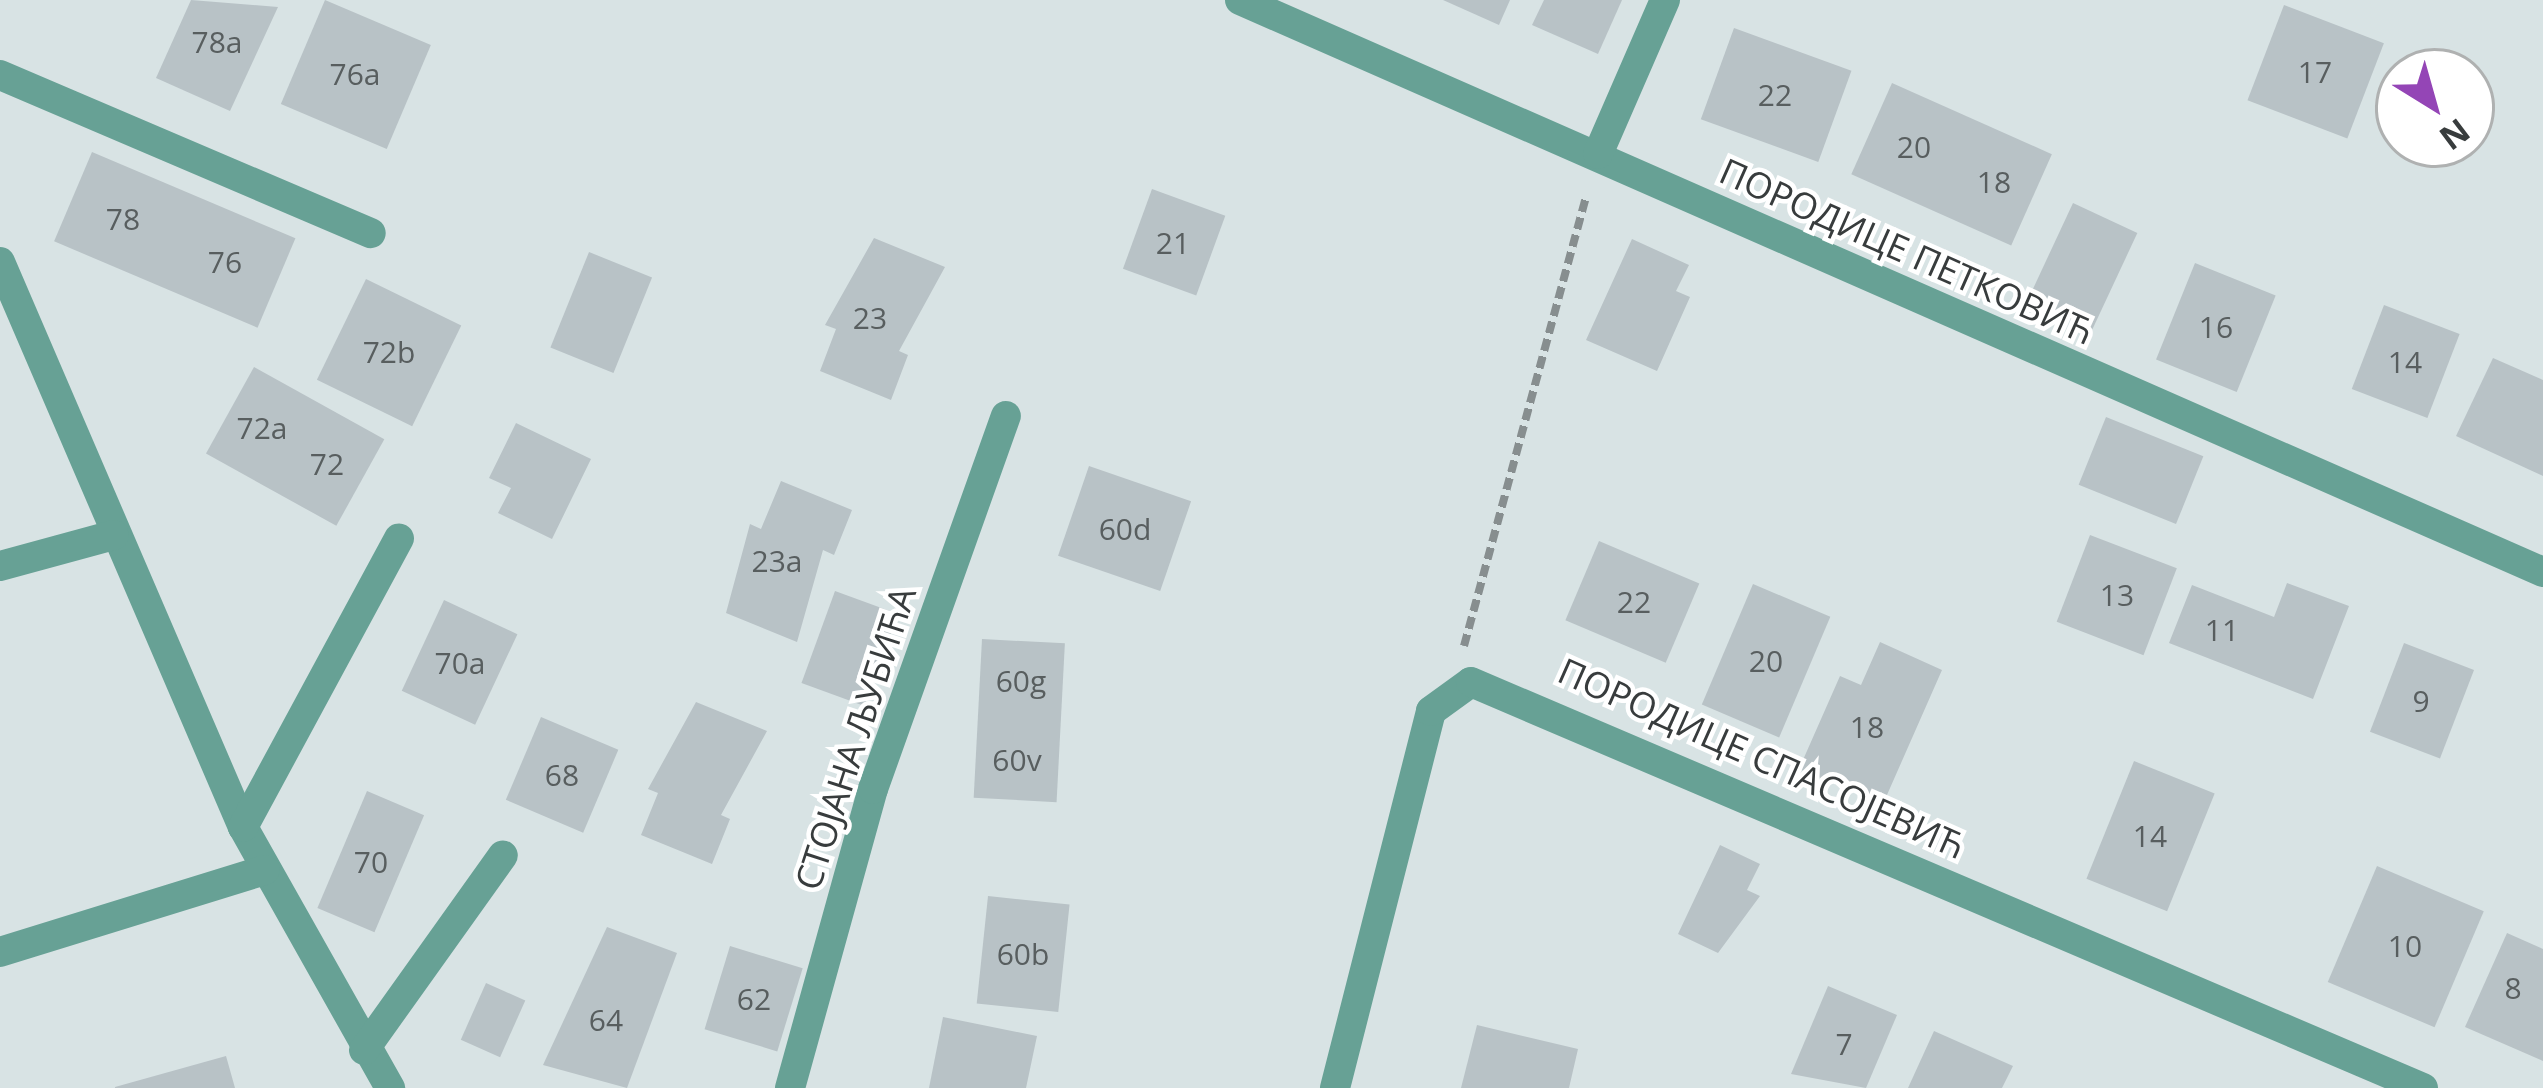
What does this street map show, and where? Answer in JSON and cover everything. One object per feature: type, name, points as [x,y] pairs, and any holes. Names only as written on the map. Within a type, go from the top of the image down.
[{"type":"street","name":"ПОРОДИЦЕ ПЕТКОВИЋ","points":[[1240,0],[2543,572]]},
{"type":"street","points":[[1598,154],[1665,0]]},
{"type":"street","points":[[0,75],[371,232]]},
{"type":"street","points":[[0,262],[243,827],[364,1051],[391,1088]]},
{"type":"street","name":"СТОЈАНА ЉУБИЋА","points":[[790,1088],[873,789],[1006,416]]},
{"type":"street","points":[[0,566],[114,535]]},
{"type":"street","points":[[243,827],[399,539]]},
{"type":"street","points":[[1335,1088],[1420,747],[1452,688]]},
{"type":"street","name":"ПОРОДИЦЕ СПАСОЈЕВИЋ","points":[[1452,688],[1503,688],[2423,1088]]},
{"type":"street","points":[[364,1051],[502,855]]},
{"type":"street","points":[[0,952],[265,870]]},
{"type":"path","points":[[1452,688],[1598,154]]},
{"type":"building","points":[[191,0],[278,7],[230,111],[156,78]]},
{"type":"building","points":[[325,0],[431,45],[387,149],[281,104]]},
{"type":"building","points":[[1443,0],[1510,0],[1499,25]]},
{"type":"building","points":[[1544,0],[1622,0],[1598,54],[1532,25]]},
{"type":"building","points":[[2284,5],[2384,43],[2375,48],[2375,67],[2347,139],[2247,100]]},
{"type":"building","points":[[1734,28],[1851,71],[1818,162],[1701,119]]},
{"type":"building","points":[[1892,83],[2052,154],[2011,246],[1851,174]]},
{"type":"building","points":[[92,152],[295,238],[258,328],[54,241]]},
{"type":"building","points":[[1152,189],[1225,216],[1196,296],[1123,269]]},
{"type":"building","points":[[2073,203],[2137,233],[2093,329],[2028,299]]},
{"type":"building","points":[[874,238],[945,267],[899,351],[908,355],[891,400],[820,371],[836,329],[825,325]]},
{"type":"building","points":[[1632,239],[1689,265],[1676,291],[1690,297],[1657,371],[1586,340]]},
{"type":"building","points":[[589,252],[652,277],[613,373],[550,347]]},
{"type":"building","points":[[2195,263],[2276,296],[2237,392],[2156,359]]},
{"type":"building","points":[[366,279],[461,325],[412,426],[317,380]]},
{"type":"building","points":[[2384,305],[2460,334],[2427,418],[2352,389]]},
{"type":"building","points":[[2493,358],[2543,380],[2543,476],[2456,436]]},
{"type":"building","points":[[254,367],[384,439],[336,526],[206,454]]},
{"type":"building","points":[[2106,417],[2203,456],[2176,524],[2079,485]]},
{"type":"building","points":[[516,423],[591,459],[552,539],[498,513],[511,488],[489,478]]},
{"type":"building","points":[[1089,466],[1191,501],[1160,591],[1058,556]]},
{"type":"building","points":[[781,481],[852,510],[834,555],[823,550],[797,642],[726,613],[750,524],[761,529]]},
{"type":"building","points":[[2090,535],[2177,568],[2143,655],[2057,622]]},
{"type":"building","points":[[1599,541],[1699,584],[1666,663],[1565,620]]},
{"type":"building","points":[[2287,583],[2349,606],[2313,699],[2169,643],[2192,585],[2274,617]]},
{"type":"building","points":[[1753,584],[1830,617],[1779,737],[1702,705]]},
{"type":"building","points":[[835,591],[898,614],[864,706],[801,683]]},
{"type":"building","points":[[444,600],[517,634],[475,725],[402,691]]},
{"type":"building","points":[[982,639],[1065,643],[1057,802],[974,798]]},
{"type":"building","points":[[1880,642],[1942,670],[1883,804],[1799,769],[1840,676],[1861,685]]},
{"type":"building","points":[[2404,643],[2474,670],[2440,759],[2370,732]]},
{"type":"building","points":[[696,702],[767,731],[721,815],[730,819],[712,864],[641,835],[658,793],[648,789]]},
{"type":"building","points":[[541,717],[618,750],[583,833],[506,800]]},
{"type":"building","points":[[2134,761],[2215,794],[2167,911],[2086,879]]},
{"type":"building","points":[[367,791],[424,815],[374,932],[317,908]]},
{"type":"building","points":[[1720,845],[1760,864],[1747,890],[1760,896],[1718,953],[1678,934]]},
{"type":"building","points":[[2377,866],[2484,911],[2435,1027],[2328,982]]},
{"type":"building","points":[[988,896],[1070,905],[1058,1012],[977,1003]]},
{"type":"building","points":[[607,927],[677,953],[627,1088],[543,1065]]},
{"type":"building","points":[[2507,933],[2543,949],[2543,1061],[2465,1027]]},
{"type":"building","points":[[730,946],[803,968],[777,1051],[705,1029]]},
{"type":"building","points":[[486,983],[525,1000],[500,1057],[461,1040]]},
{"type":"building","points":[[1828,986],[1897,1015],[1866,1088],[1791,1074]]},
{"type":"building","points":[[943,1017],[1037,1036],[1026,1088],[929,1088]]},
{"type":"building","points":[[1477,1025],[1578,1049],[1569,1088],[1461,1088]]},
{"type":"building","points":[[1934,1031],[2013,1066],[2002,1088],[1908,1088]]},
{"type":"building","points":[[226,1056],[235,1088],[115,1088],[115,1087]]}]
